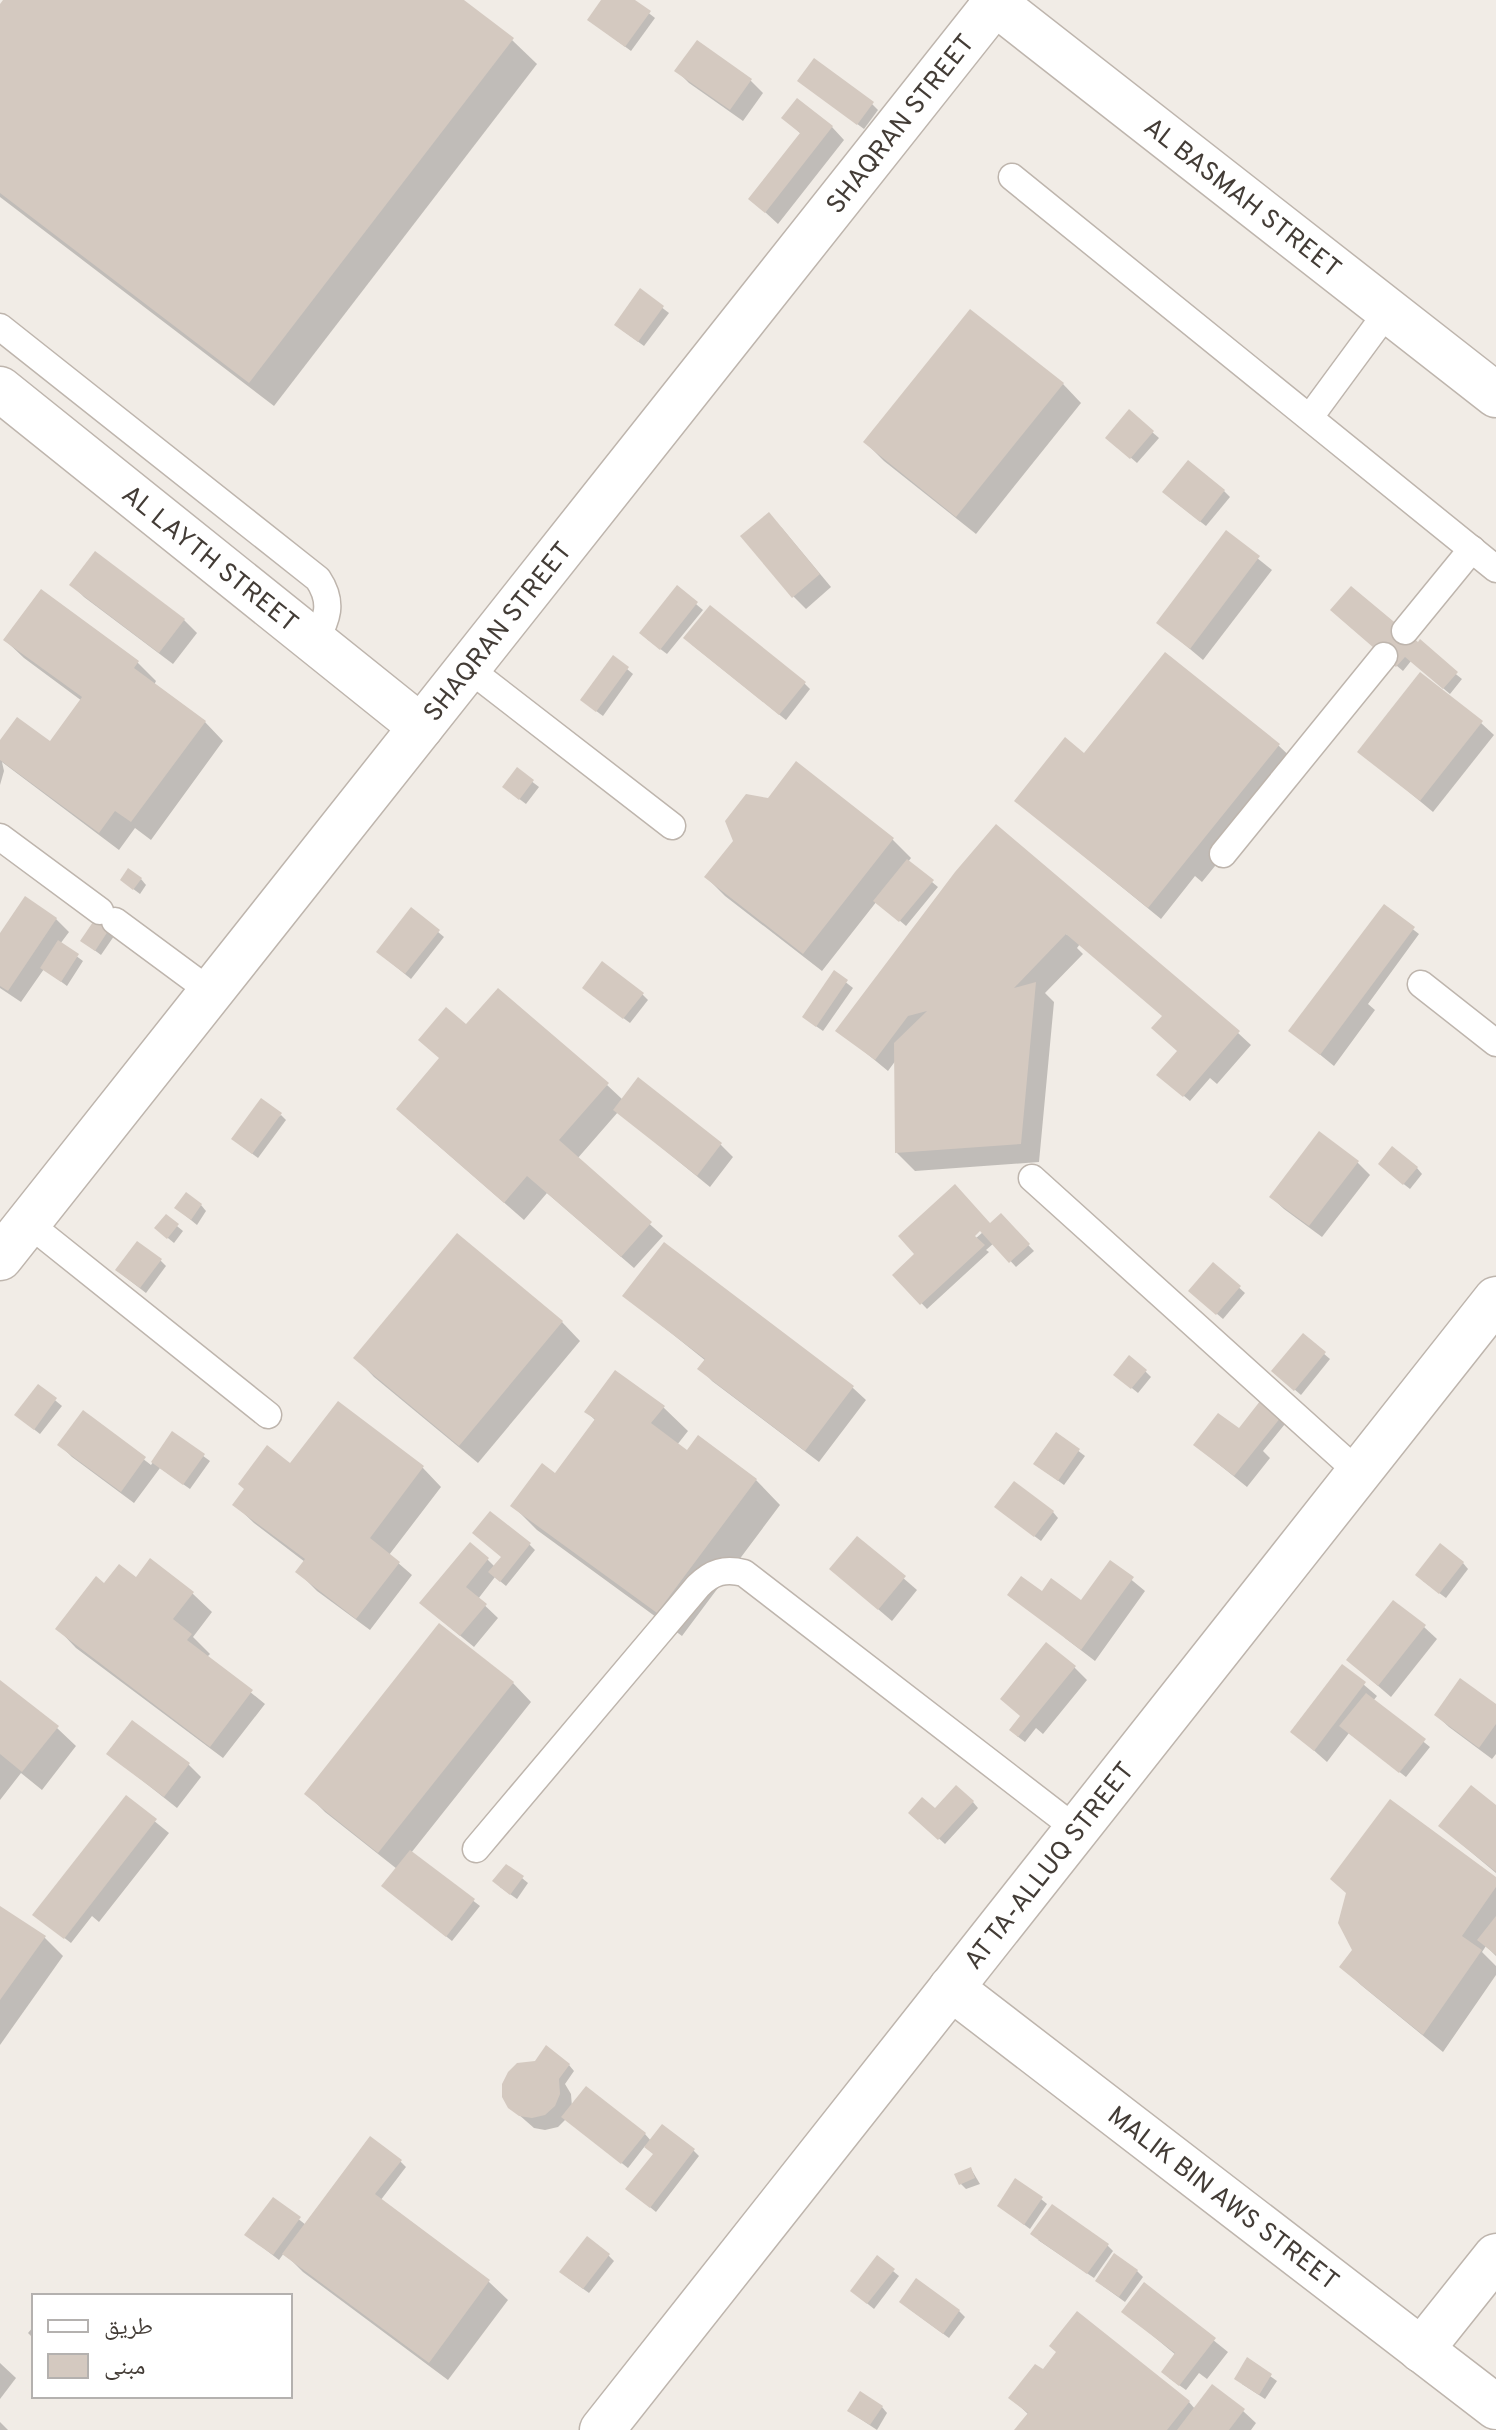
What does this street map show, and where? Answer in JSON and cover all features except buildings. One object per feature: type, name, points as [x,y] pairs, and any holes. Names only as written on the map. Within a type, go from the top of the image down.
[{"type":"street","name":"AL BASMAH STREET","points":[[993,1],[1496,395]]},
{"type":"street","name":"SHAQRAN STREET","points":[[0,1258],[993,1]]},
{"type":"street","name":"AL LAYTH STREET","points":[[0,389],[421,727]]},
{"type":"street","name":"AT TA-ALLUQ STREET","points":[[602,2430],[1496,1299]]},
{"type":"street","name":"MALIK BIN AWS STREET","points":[[951,1988],[1496,2407]]},
{"type":"street","points":[[1421,2350],[1496,2256]]},
{"type":"lane","points":[[1012,177],[1496,569]]},
{"type":"lane","points":[[1310,417],[1388,311]]},
{"type":"lane","points":[[0,327],[318,579],[325,589],[328,616],[315,642]]},
{"type":"lane","points":[[1405,631],[1472,549]]},
{"type":"lane","points":[[1223,854],[1384,656]]},
{"type":"lane","points":[[468,668],[672,826]]},
{"type":"lane","points":[[0,837],[211,992]]},
{"type":"lane","points":[[1421,984],[1496,1043]]},
{"type":"lane","points":[[1032,1178],[1359,1473]]},
{"type":"lane","points":[[28,1223],[268,1415]]},
{"type":"lane","points":[[476,1849],[698,1586],[707,1577],[731,1569],[744,1573],[1076,1829]]}]
